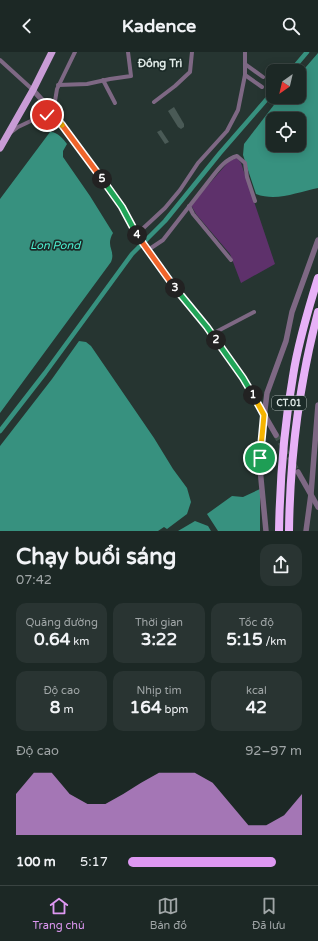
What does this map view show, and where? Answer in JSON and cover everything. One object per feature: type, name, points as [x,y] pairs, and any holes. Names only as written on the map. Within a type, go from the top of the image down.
[{"type":"highway","name":"CT.01","points":[[280,531],[280,493],[285,430],[293,374],[318,278]]},
{"type":"highway","name":"CT.01","points":[[289,531],[290,483],[296,422],[304,372],[318,312]]},
{"type":"main road","points":[[0,148],[33,90],[52,52]]},
{"type":"street","points":[[9,134],[18,127],[47,115],[52,111],[58,85],[75,52]]},
{"type":"street","points":[[58,85],[87,84],[131,76],[128,52]]},
{"type":"street","points":[[154,102],[190,72],[192,52]]},
{"type":"street","points":[[138,236],[165,208],[180,190],[198,163],[227,131],[238,110],[245,75],[245,52]]},
{"type":"street","points":[[0,60],[33,90],[52,111],[122,207],[138,236],[178,294],[212,334],[243,378],[276,435]]},
{"type":"street","points":[[245,64],[263,77]]},
{"type":"street","points":[[245,75],[262,87]]},
{"type":"street","points":[[103,80],[115,103]]},
{"type":"street","points":[[146,248],[162,240],[219,168],[232,158],[237,156],[244,163],[255,201]]},
{"type":"street","points":[[189,206],[192,214],[231,260]]},
{"type":"street","points":[[266,531],[260,458],[267,393],[286,341],[292,312],[318,240]]},
{"type":"street","points":[[212,334],[254,312]]},
{"type":"street","points":[[306,531],[311,494],[318,405]]},
{"type":"street","points":[[298,472],[318,507]]},
{"type":"shaded area","points":[[237,158],[241,163],[275,264],[241,283],[230,254],[196,214],[191,205],[229,161]]},
{"type":"water","points":[[318,53],[318,188],[279,197],[256,194],[243,155],[244,144],[266,115],[266,152],[306,152],[306,112],[269,112],[275,104],[306,104],[306,67]]},
{"type":"water","name":"Lon Pond","points":[[50,132],[57,134],[67,144],[63,151],[63,157],[113,233],[110,242],[112,258],[111,262],[0,413],[0,199]]},
{"type":"water","points":[[79,341],[86,342],[91,346],[187,488],[191,502],[187,514],[167,529],[164,527],[158,531],[0,531],[0,446],[52,379]]},
{"type":"water","points":[[260,489],[260,531],[218,531],[207,514],[232,496],[243,497]]},
{"type":"water","points":[[195,521],[208,526],[211,531],[178,531]]},
{"type":"building","points":[[176,59],[183,62],[178,68],[174,67]]},
{"type":"building","points":[[174,107],[184,124],[184,127],[181,129],[178,127],[168,111]]},
{"type":"building","points":[[161,130],[169,142],[165,144],[157,132]]},
{"type":"waterway","points":[[297,64],[307,52]]},
{"type":"waterway","points":[[0,431],[45,373],[132,254],[165,221],[220,153],[266,100]]},
{"type":"tunnel","points":[[276,435],[298,472]]},
{"type":"district","name":"Đồng Trì","points":[[160,63]]},
{"type":"route","points":[[47,115],[52,111],[122,207],[137,234],[178,294],[207,327],[243,378],[264,415],[260,458]]}]
